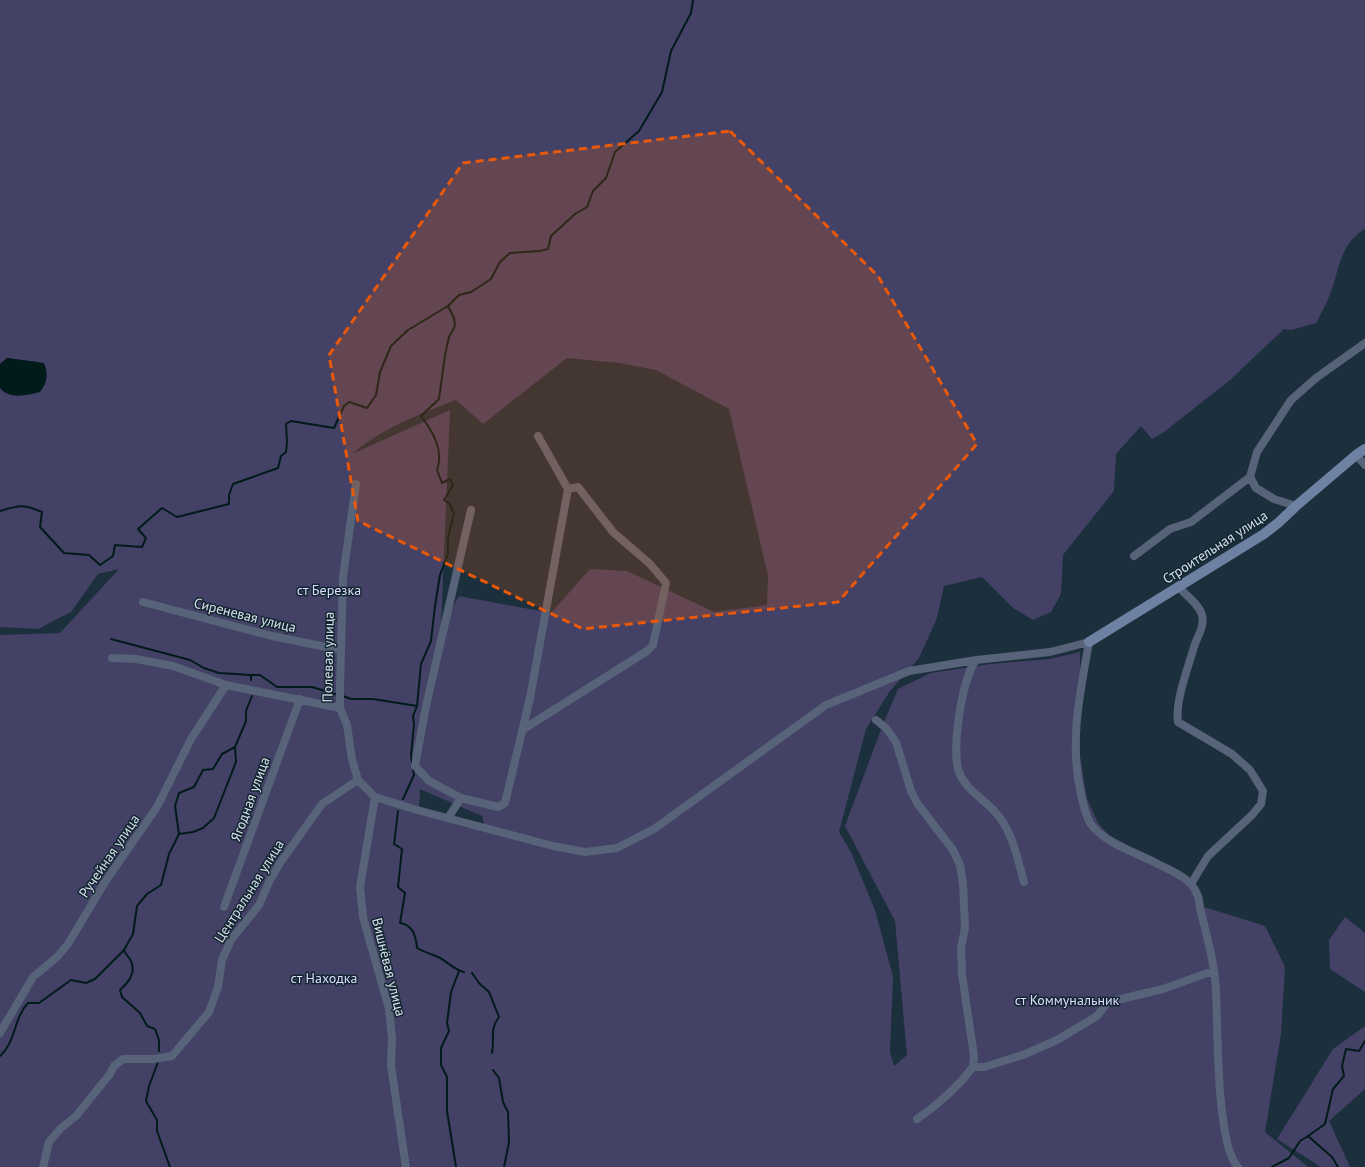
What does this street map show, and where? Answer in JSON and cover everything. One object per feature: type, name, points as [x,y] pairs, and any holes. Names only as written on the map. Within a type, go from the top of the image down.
[{"type":"street","points":[[1134,556],[1170,529],[1191,522],[1250,477],[1257,452],[1291,400],[1316,378],[1365,343]]},
{"type":"street","points":[[471,510],[426,706],[416,766],[429,781],[461,798],[498,807],[505,803],[522,730],[568,489],[538,436]]},
{"type":"street","name":"Строительная улица","points":[[1089,642],[1264,534],[1356,454],[1365,449]]},
{"type":"street","points":[[1356,454],[1365,465]]},
{"type":"street","points":[[1250,477],[1256,488],[1274,498],[1296,506]]},
{"type":"street","name":"Полевая улица","points":[[356,484],[343,577],[340,704],[347,725],[352,759],[358,780]]},
{"type":"street","points":[[522,730],[647,651],[653,645],[666,583],[650,564],[613,532],[578,487],[568,489]]},
{"type":"street","points":[[1178,587],[1192,600],[1202,614],[1203,624],[1194,645],[1183,685],[1177,713],[1178,722],[1232,754],[1250,770],[1263,791],[1261,804],[1252,815],[1208,856],[1192,884]]},
{"type":"street","name":"Сиреневая улица","points":[[143,602],[272,636],[341,650]]},
{"type":"street","points":[[358,780],[375,797],[448,818],[585,852],[617,848],[654,830],[826,705],[909,671],[976,660],[1050,652],[1089,642],[1075,729],[1076,776],[1084,809],[1090,823],[1099,832],[1113,842],[1179,875],[1192,884],[1198,894],[1210,950],[1216,990],[1219,1075],[1225,1141],[1234,1163],[1238,1167]]},
{"type":"street","points":[[112,658],[136,659],[173,666],[226,684],[300,699],[340,704]]},
{"type":"street","points":[[976,660],[970,668],[960,701],[957,755],[958,770],[971,790],[995,812],[1005,826],[1012,840],[1024,882]]},
{"type":"street","name":"Ручейная улица","points":[[0,1033],[33,977],[57,957],[68,944],[106,882],[157,807],[191,739],[226,684]]},
{"type":"street","name":"Ягодная улица","points":[[224,907],[300,699]]},
{"type":"street","points":[[876,720],[886,728],[896,742],[911,791],[917,803],[953,850],[960,865],[964,883],[966,928],[961,948],[962,974],[974,1056],[973,1067],[962,1082],[941,1102],[917,1119]]},
{"type":"street","name":"Центральная улица","points":[[43,1167],[49,1142],[61,1128],[76,1116],[110,1074],[114,1066],[122,1059],[154,1059],[172,1056],[209,1012],[218,987],[222,960],[231,940],[259,905],[270,880],[280,863],[322,804],[358,780]]},
{"type":"street","name":"Вишнёвая улица","points":[[375,797],[360,887],[364,917],[389,1009],[392,1038],[392,1066],[406,1167]]},
{"type":"street","points":[[448,818],[461,798]]},
{"type":"street","points":[[973,1067],[984,1067],[1023,1055],[1057,1040],[1097,1016],[1108,1002],[1163,989],[1213,971]]},
{"type":"highlighted area","points":[[730,131],[878,276],[977,444],[838,602],[583,629],[358,521],[329,355],[463,163]]},
{"type":"green space","points":[[0,0],[1365,0],[1365,229],[1350,242],[1346,249],[1326,304],[1316,323],[1291,330],[1284,329],[1230,380],[1164,432],[1152,439],[1141,426],[1116,454],[1114,491],[1063,555],[1061,594],[1051,612],[1033,620],[1013,608],[982,577],[944,586],[937,618],[919,658],[890,691],[866,729],[839,832],[851,852],[875,910],[893,977],[890,1052],[894,1066],[907,1055],[895,921],[845,826],[882,727],[898,689],[931,673],[990,664],[1050,659],[1080,652],[1080,756],[1087,799],[1098,823],[1109,835],[1192,880],[1201,893],[1204,907],[1265,926],[1285,967],[1281,1034],[1265,1132],[1308,1167],[0,1167],[0,635],[60,633],[119,569],[98,574],[71,612],[38,629],[0,627],[0,388],[3,391],[44,363],[7,358],[0,364]],"holes":[[[567,358],[619,363],[656,370],[729,409],[768,576],[767,605],[714,612],[627,571],[590,569],[551,613],[459,596],[441,626],[450,410],[352,454],[376,436],[402,422],[456,400],[483,424]],[[420,789],[482,816],[484,824],[419,808]]]},
{"type":"green space","points":[[1345,917],[1365,933],[1365,992],[1330,969],[1329,940]]},
{"type":"green space","points":[[1365,1026],[1365,1089],[1329,1121],[1350,1167],[1321,1167],[1277,1139],[1333,1049]]},
{"type":"shaded area","points":[[7,358],[44,363],[46,378],[40,392],[19,396],[4,392],[0,388],[0,364]]},
{"type":"waterway","points":[[0,511],[21,506],[42,512],[40,527],[64,553],[89,555],[100,565],[113,556],[115,545],[142,547],[146,538],[138,529],[162,508],[177,517],[229,504],[229,495],[233,484],[278,468],[281,456],[286,452],[286,424],[291,421],[334,428],[344,406],[349,402],[367,408],[376,395],[380,372],[391,346],[408,330],[448,306],[459,295],[471,292],[491,279],[500,262],[510,253],[548,249],[551,236],[575,214],[587,207],[593,191],[606,178],[615,152],[639,131],[662,92],[671,51],[691,13],[693,0]]},
{"type":"waterway","points":[[412,763],[413,716],[417,706],[421,664],[431,641],[440,575],[448,554],[448,537],[454,514],[450,504],[444,500],[453,485],[450,479],[442,483],[437,470],[439,463],[438,448],[430,428],[421,416],[439,399],[445,355],[449,337],[455,326],[454,318],[448,306]]},
{"type":"waterway","points":[[111,639],[190,660],[204,668],[219,673],[251,675]]},
{"type":"waterway","points":[[251,680],[251,675],[260,675],[277,687],[312,687],[338,695]]},
{"type":"waterway","points":[[159,1051],[159,1040],[155,1029],[147,1026],[140,1013],[122,997],[120,990],[131,977],[133,969],[131,961],[124,950],[133,934],[137,906],[147,894],[161,885],[169,854],[179,834],[175,806],[179,793],[194,787],[203,770],[213,769],[222,754],[235,747],[246,721],[246,711],[252,696]]},
{"type":"waterway","points":[[343,696],[351,699],[373,699],[417,706]]},
{"type":"waterway","points":[[179,834],[193,832],[203,828],[214,818],[236,762],[235,747]]},
{"type":"waterway","points":[[403,799],[414,775],[413,769]]},
{"type":"waterway","points":[[398,811],[394,844],[402,849],[398,887],[405,893],[400,923],[411,929],[416,939],[417,948],[438,957],[464,972]]},
{"type":"waterway","points":[[0,1056],[9,1044],[20,1015],[28,1003],[39,1003],[71,980],[86,983],[95,979],[124,950]]},
{"type":"waterway","points":[[456,1167],[447,1111],[447,1077],[441,1065],[441,1048],[449,1031],[447,1023],[451,992],[459,971]]},
{"type":"waterway","points":[[472,973],[479,983],[489,992],[499,1017],[493,1030],[492,1053]]},
{"type":"waterway","points":[[1338,1167],[1332,1157],[1308,1136],[1325,1124],[1333,1089],[1344,1076],[1342,1066],[1346,1049],[1359,1051],[1365,1041]]},
{"type":"waterway","points":[[158,1062],[149,1086],[146,1101],[157,1120],[157,1131],[170,1167]]},
{"type":"waterway","points":[[493,1070],[499,1078],[503,1102],[508,1112],[509,1142],[504,1167]]},
{"type":"waterway","points":[[1272,1167],[1289,1158],[1300,1141],[1308,1136]]},
{"type":"park label","name":"ст Березка","points":[[329,590]]},
{"type":"park label","name":"ст Находка","points":[[324,978]]},
{"type":"park label","name":"ст Коммунальник","points":[[1067,1000]]}]
